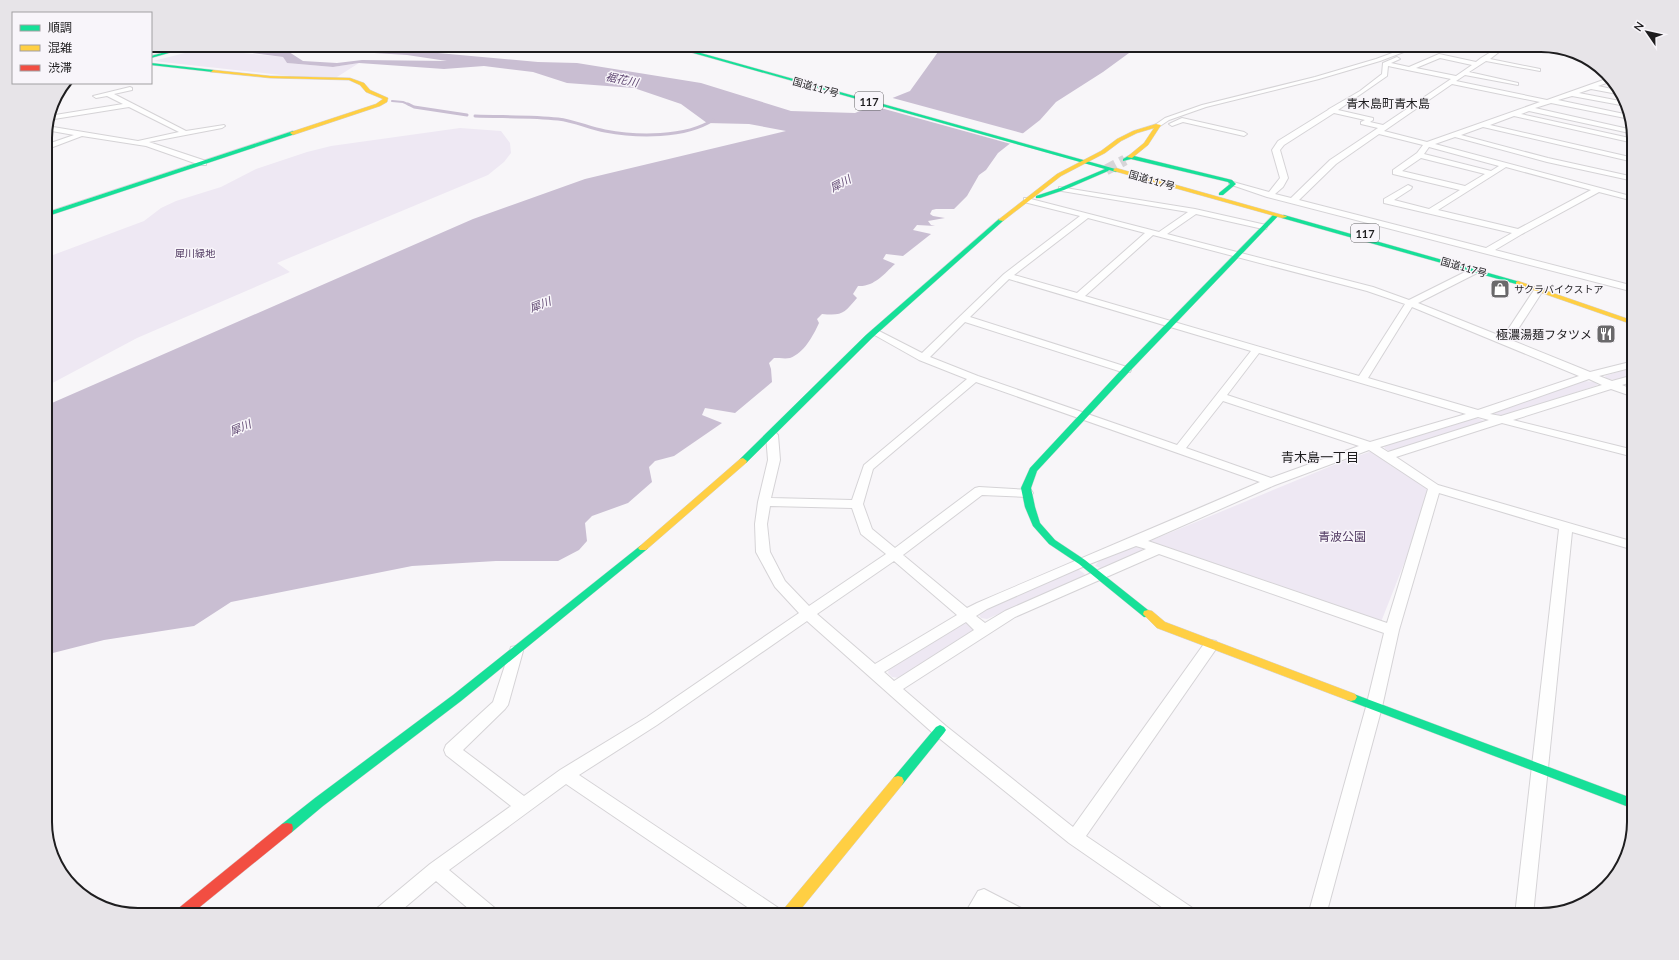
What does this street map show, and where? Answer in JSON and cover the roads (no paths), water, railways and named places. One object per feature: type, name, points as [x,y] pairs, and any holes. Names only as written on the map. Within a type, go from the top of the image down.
[{"type":"main road","points":[[152,57],[169,52]]},
{"type":"main road","name":"国道117号","points":[[693,52],[1076,155],[1093,157],[1220,194],[1468,261],[1582,297],[1627,313]]},
{"type":"main road","name":"国道117号","points":[[709,52],[1076,155],[1084,161],[1476,270],[1539,289],[1627,320]]},
{"type":"main road","points":[[52,213],[378,105],[385,101],[386,98],[368,91],[362,84],[350,79],[270,77],[152,64]]},
{"type":"main road","points":[[189,908],[319,802],[457,698],[663,532],[772,435],[827,377],[961,254],[1009,213],[1046,184],[1093,157],[1127,135],[1156,128]]},
{"type":"main road","points":[[1156,128],[1146,144],[1128,159],[1230,181],[1233,184],[1220,194]]},
{"type":"main road","points":[[1027,200],[1062,189],[1106,170]]},
{"type":"main road","points":[[1276,214],[1236,254],[1032,470],[1026,488],[1036,524],[1052,542],[1082,562],[1160,625],[1627,801]]},
{"type":"main road","points":[[793,908],[940,730]]},
{"type":"street","points":[[1156,128],[1172,117],[1204,106],[1317,78],[1400,52]]},
{"type":"street","points":[[1385,64],[1412,52]]},
{"type":"street","points":[[1293,201],[1333,162],[1495,52]]},
{"type":"street","points":[[1410,69],[1439,56],[1476,64]]},
{"type":"street","points":[[1483,59],[1538,70]]},
{"type":"street","points":[[1385,64],[1548,101],[1624,116]]},
{"type":"street","points":[[1270,195],[1280,185],[1284,178],[1276,150],[1281,144],[1331,110],[1362,92],[1385,75],[1385,64]]},
{"type":"street","points":[[1463,73],[1516,84]]},
{"type":"street","points":[[1466,189],[1396,172],[1420,155],[1428,144],[1606,81]]},
{"type":"street","points":[[1590,87],[1613,91]]},
{"type":"street","points":[[96,96],[130,89]]},
{"type":"street","points":[[108,94],[185,133]]},
{"type":"street","points":[[1572,94],[1619,103]]},
{"type":"street","points":[[55,117],[130,105]]},
{"type":"street","points":[[1529,109],[1627,130]]},
{"type":"street","points":[[1331,110],[1370,119],[1363,123],[1428,144],[1627,197]]},
{"type":"street","points":[[1513,114],[1627,139]]},
{"type":"street","points":[[1156,128],[1182,120],[1244,134]]},
{"type":"street","points":[[1483,125],[1627,158]]},
{"type":"street","points":[[140,142],[222,126]]},
{"type":"street","points":[[52,129],[140,142],[202,163]]},
{"type":"street","points":[[52,145],[81,134]]},
{"type":"street","points":[[1455,135],[1547,160],[1627,177]]},
{"type":"street","points":[[1420,155],[1492,172]]},
{"type":"street","points":[[1431,211],[1505,165]]},
{"type":"street","points":[[1233,184],[1270,195],[1627,287]]},
{"type":"street","points":[[1408,187],[1387,201],[1519,232]]},
{"type":"street","points":[[1062,189],[1195,211],[1263,227]]},
{"type":"street","points":[[1488,251],[1519,232],[1597,190]]},
{"type":"street","points":[[1027,200],[1370,289],[1410,303],[1627,391]]},
{"type":"street","points":[[1078,296],[1154,234],[1195,211]]},
{"type":"street","points":[[923,358],[965,319],[1007,276],[1086,216]]},
{"type":"street","points":[[1362,380],[1410,303],[1476,270]]},
{"type":"street","points":[[1007,276],[1478,414],[1627,452]]},
{"type":"street","points":[[1505,342],[1539,289]]},
{"type":"street","points":[[965,319],[1126,370]]},
{"type":"street","points":[[876,333],[923,358],[974,378],[1271,482]]},
{"type":"street","points":[[1179,450],[1257,349]]},
{"type":"street","points":[[872,672],[982,606],[1271,482],[1370,446],[1478,414],[1590,375],[1627,366]]},
{"type":"street","points":[[974,378],[868,468],[857,504],[866,531],[984,630]]},
{"type":"street","points":[[1387,456],[1627,380]]},
{"type":"street","points":[[1220,396],[1370,446],[1434,488],[1627,544]]},
{"type":"street","points":[[772,435],[774,460],[764,502],[761,524],[763,552],[780,584],[807,613],[872,672],[940,730],[1075,838],[1178,908]]},
{"type":"street","points":[[1319,908],[1374,706],[1392,630],[1434,488]]},
{"type":"street","points":[[390,908],[436,870],[566,775],[652,721],[807,613],[894,555],[979,491],[1027,493]]},
{"type":"street","points":[[764,502],[857,504]]},
{"type":"street","points":[[1525,908],[1566,526]]},
{"type":"street","points":[[1136,541],[1392,630]]},
{"type":"street","points":[[892,688],[1010,614],[1158,549]]},
{"type":"street","points":[[1075,838],[1211,645]]},
{"type":"street","points":[[516,651],[500,705],[452,750],[524,806]]},
{"type":"street","points":[[566,775],[764,908]]},
{"type":"street","points":[[436,870],[482,908]]},
{"type":"street","points":[[977,908],[984,897],[1005,908]]},
{"type":"water","points":[[246,52],[289,52],[303,61],[337,63],[362,60],[447,61],[407,55],[358,52],[427,52],[538,62],[577,63],[701,83],[791,111],[855,113],[910,91],[938,52],[1130,52],[1103,72],[1056,102],[1040,120],[998,153],[986,170],[979,175],[967,196],[954,209],[932,210],[930,214],[933,216],[945,218],[928,221],[931,225],[935,226],[917,225],[913,230],[931,234],[903,256],[886,254],[883,259],[895,264],[883,276],[874,282],[864,286],[858,286],[853,294],[857,298],[846,310],[839,314],[822,314],[817,319],[819,323],[811,338],[804,348],[795,356],[790,358],[774,358],[769,363],[772,382],[735,413],[705,408],[702,415],[722,423],[674,456],[655,461],[649,467],[652,482],[628,503],[592,516],[585,523],[587,541],[579,550],[558,561],[496,561],[412,566],[231,602],[194,626],[104,640],[52,653],[52,403],[473,219],[585,179],[786,131],[749,124],[707,123],[681,104],[634,88],[567,83],[533,72],[484,66],[444,69],[359,63],[333,67],[287,63],[283,57]]},
{"type":"waterway","points":[[392,101],[403,102],[410,105]]},
{"type":"waterway","points":[[410,105],[414,107],[467,115]]},
{"type":"waterway","points":[[475,116],[558,119],[605,131],[646,135],[675,133],[689,130],[702,126],[713,120]]},
{"type":"tunnel","points":[[1106,170],[1125,160]]},
{"type":"place","name":"サクラバイクストア","points":[[1500,289]]},
{"type":"place","name":"極濃湯麺フタツメ","points":[[1606,334]]},
{"type":"district","name":"青木島町青木島","points":[[1388,103]]},
{"type":"district","name":"青木島一丁目","points":[[1320,457]]},
{"type":"water label","name":"裾花川","points":[[622,79]]},
{"type":"water label","name":"犀川","points":[[840,183]]},
{"type":"water label","name":"犀川","points":[[540,304]]},
{"type":"water label","name":"犀川","points":[[240,427]]},
{"type":"park label","name":"犀川緑地","points":[[195,253]]},
{"type":"park label","name":"青波公園","points":[[1342,536]]}]
